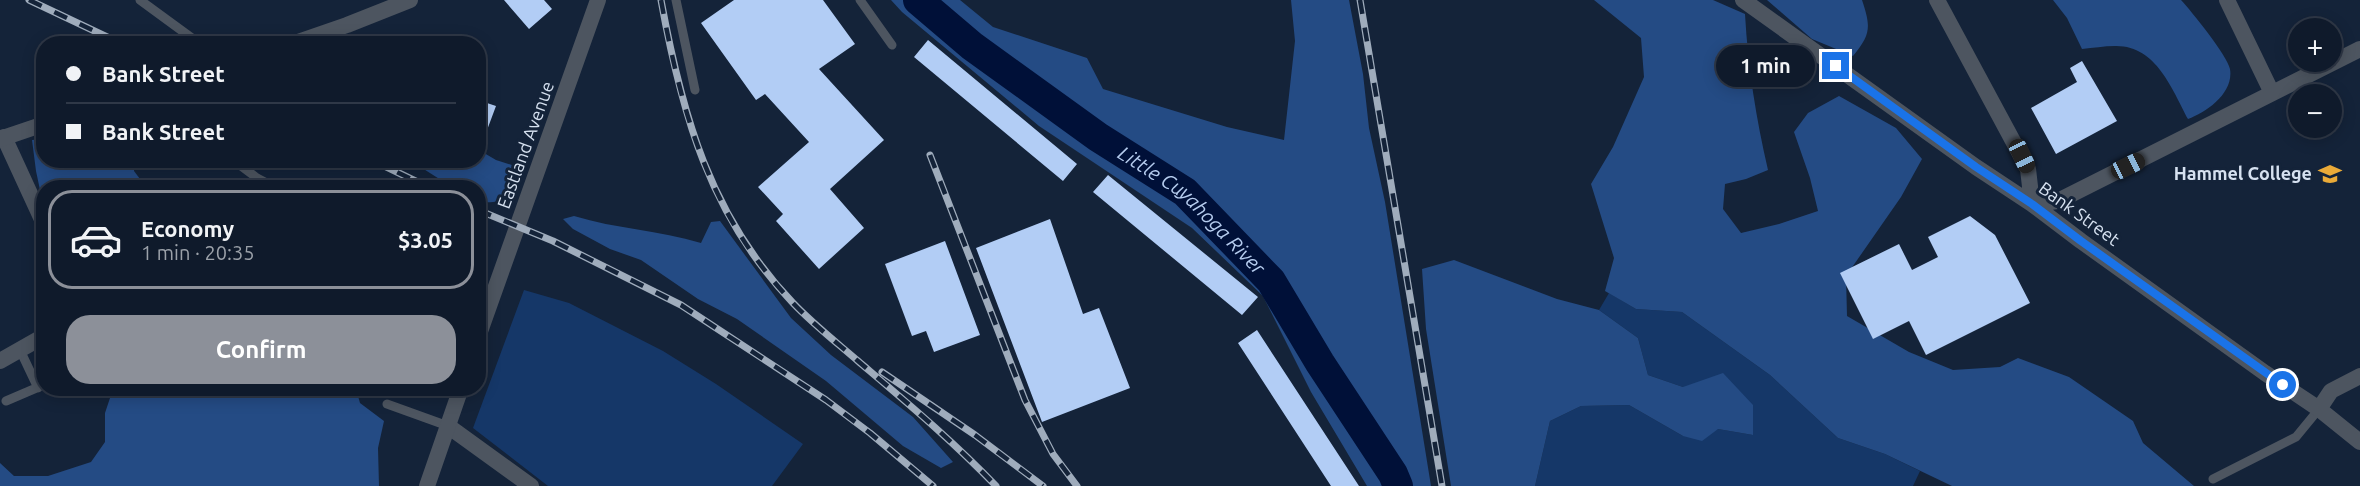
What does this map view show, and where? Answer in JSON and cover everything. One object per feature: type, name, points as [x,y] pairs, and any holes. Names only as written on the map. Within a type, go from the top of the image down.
[{"type":"street","points":[[316,36],[410,0]]},
{"type":"street","name":"Eastland Avenue","points":[[486,295],[598,0]]},
{"type":"street","name":"Bank Street","points":[[1743,0],[1976,167],[2032,204],[2265,373],[2319,409],[2360,442]]},
{"type":"street","points":[[1937,0],[2028,169],[2032,204],[2058,201],[2360,49]]},
{"type":"street","points":[[2226,0],[2272,93]]},
{"type":"street","points":[[36,127],[2,138],[36,208]]},
{"type":"street","points":[[0,361],[36,341]]},
{"type":"street","points":[[2319,409],[2331,391],[2360,376]]},
{"type":"street","points":[[427,486],[458,396]]},
{"type":"street","points":[[448,426],[531,486]]},
{"type":"lane","points":[[140,0],[189,36]]},
{"type":"lane","points":[[860,0],[892,45]]},
{"type":"lane","points":[[677,1],[695,90]]},
{"type":"lane","points":[[244,168],[261,180]]},
{"type":"lane","points":[[20,350],[36,377]]},
{"type":"lane","points":[[6,401],[36,388]]},
{"type":"lane","points":[[387,404],[448,426]]},
{"type":"lane","points":[[2213,479],[2296,437],[2319,409]]},
{"type":"shaded area","points":[[891,0],[960,0],[993,27],[1087,58],[1103,89],[1227,127],[1284,140],[1295,41],[1291,0],[1349,0],[1363,74],[1369,128],[1385,202],[1431,486],[1367,486],[1311,392],[1263,296],[1192,228],[1039,126],[902,12]]},
{"type":"shaded area","points":[[1594,0],[1713,0],[1745,14],[1753,93],[1768,170],[1725,184],[1723,209],[1741,233],[1818,211],[1810,178],[1794,132],[1808,113],[1839,96],[1896,128],[1922,159],[1901,197],[1846,276],[1847,316],[1909,352],[1953,370],[2000,367],[2018,358],[2069,377],[2133,421],[2143,443],[2194,486],[1952,486],[1885,454],[1838,438],[1770,375],[1682,312],[1636,309],[1605,291],[1614,258],[1591,184],[1613,147],[1644,77],[1641,38]]},
{"type":"shaded area","points":[[1767,0],[1862,0],[1868,30],[1853,56],[1812,39]]},
{"type":"shaded area","points":[[2053,0],[2181,0],[2223,54],[2230,69],[2228,86],[2211,106],[2188,119],[2169,82],[2152,61],[2129,48],[2111,46],[2082,49],[2067,18]]},
{"type":"shaded area","points":[[32,140],[36,140],[36,168],[134,168],[141,180],[38,180],[36,171]]},
{"type":"shaded area","points":[[486,154],[515,166],[516,185],[504,198],[496,202],[486,202],[486,180],[441,180],[422,168],[486,168]]},
{"type":"shaded area","points":[[574,216],[701,243],[711,222],[720,221],[791,318],[831,355],[913,417],[953,462],[941,468],[903,446],[826,381],[737,319],[698,299],[641,260],[610,249],[573,229],[563,219]]},
{"type":"shaded area","points":[[1454,260],[1557,299],[1599,310],[1638,338],[1648,375],[1683,387],[1723,373],[1753,405],[1753,435],[1718,429],[1702,441],[1683,436],[1629,405],[1581,406],[1550,421],[1535,486],[1451,486],[1426,329],[1422,269]]},
{"type":"shaded area","points":[[524,290],[569,303],[663,351],[716,384],[803,444],[772,486],[548,486],[473,428]]},
{"type":"shaded area","points":[[1609,293],[1636,309],[1682,312],[1770,375],[1838,438],[1885,454],[1920,471],[1913,486],[1535,486],[1550,421],[1581,406],[1629,405],[1683,436],[1718,429],[1753,435],[1683,387],[1648,375],[1638,338],[1599,310]]},
{"type":"shaded area","points":[[111,396],[358,396],[360,403],[384,421],[378,448],[379,486],[0,486],[0,463],[14,476],[48,476],[91,462],[105,442],[105,413]]},
{"type":"building","points":[[504,0],[544,0],[552,9],[529,29]]},
{"type":"building","points":[[734,0],[823,0],[855,44],[819,69],[884,140],[830,189],[864,228],[819,269],[776,221],[783,214],[758,187],[809,142],[765,94],[756,100],[701,23]]},
{"type":"building","points":[[928,40],[1077,164],[1063,181],[914,57]]},
{"type":"building","points":[[2082,61],[2117,121],[2056,154],[2031,108],[2077,82],[2070,68]]},
{"type":"building","points":[[486,103],[496,106],[486,133]]},
{"type":"building","points":[[1108,175],[1258,297],[1242,315],[1093,192]]},
{"type":"building","points":[[1970,216],[1995,235],[2030,303],[1926,355],[1909,321],[1873,339],[1840,273],[1899,244],[1912,270],[1938,257],[1928,237]]},
{"type":"building","points":[[1050,219],[1083,314],[1099,308],[1130,388],[1042,422],[976,248]]},
{"type":"building","points":[[945,241],[980,335],[934,352],[926,331],[912,336],[885,264]]},
{"type":"building","points":[[1257,330],[1359,486],[1331,486],[1238,343]]},
{"type":"waterway","name":"Little Cuyahoga River","points":[[918,0],[972,46],[1098,137],[1185,192],[1271,281],[1320,363],[1393,474],[1398,486]]},
{"type":"railway","points":[[29,0],[105,36]]},
{"type":"railway","points":[[661,0],[679,84],[704,162],[720,199],[740,235],[764,270],[801,311],[963,453],[996,486]]},
{"type":"railway","points":[[1360,0],[1442,486]]},
{"type":"railway","points":[[930,155],[1025,400],[1053,454],[1077,486]]},
{"type":"railway","points":[[389,168],[413,180]]},
{"type":"railway","points":[[486,213],[553,241],[681,305],[826,400],[870,433],[933,486]]},
{"type":"railway","points":[[882,372],[975,435],[1043,486]]},
{"type":"place","name":"Hammel College","points":[[2330,174]]},
{"type":"route","points":[[1836,66],[2283,385]]}]
